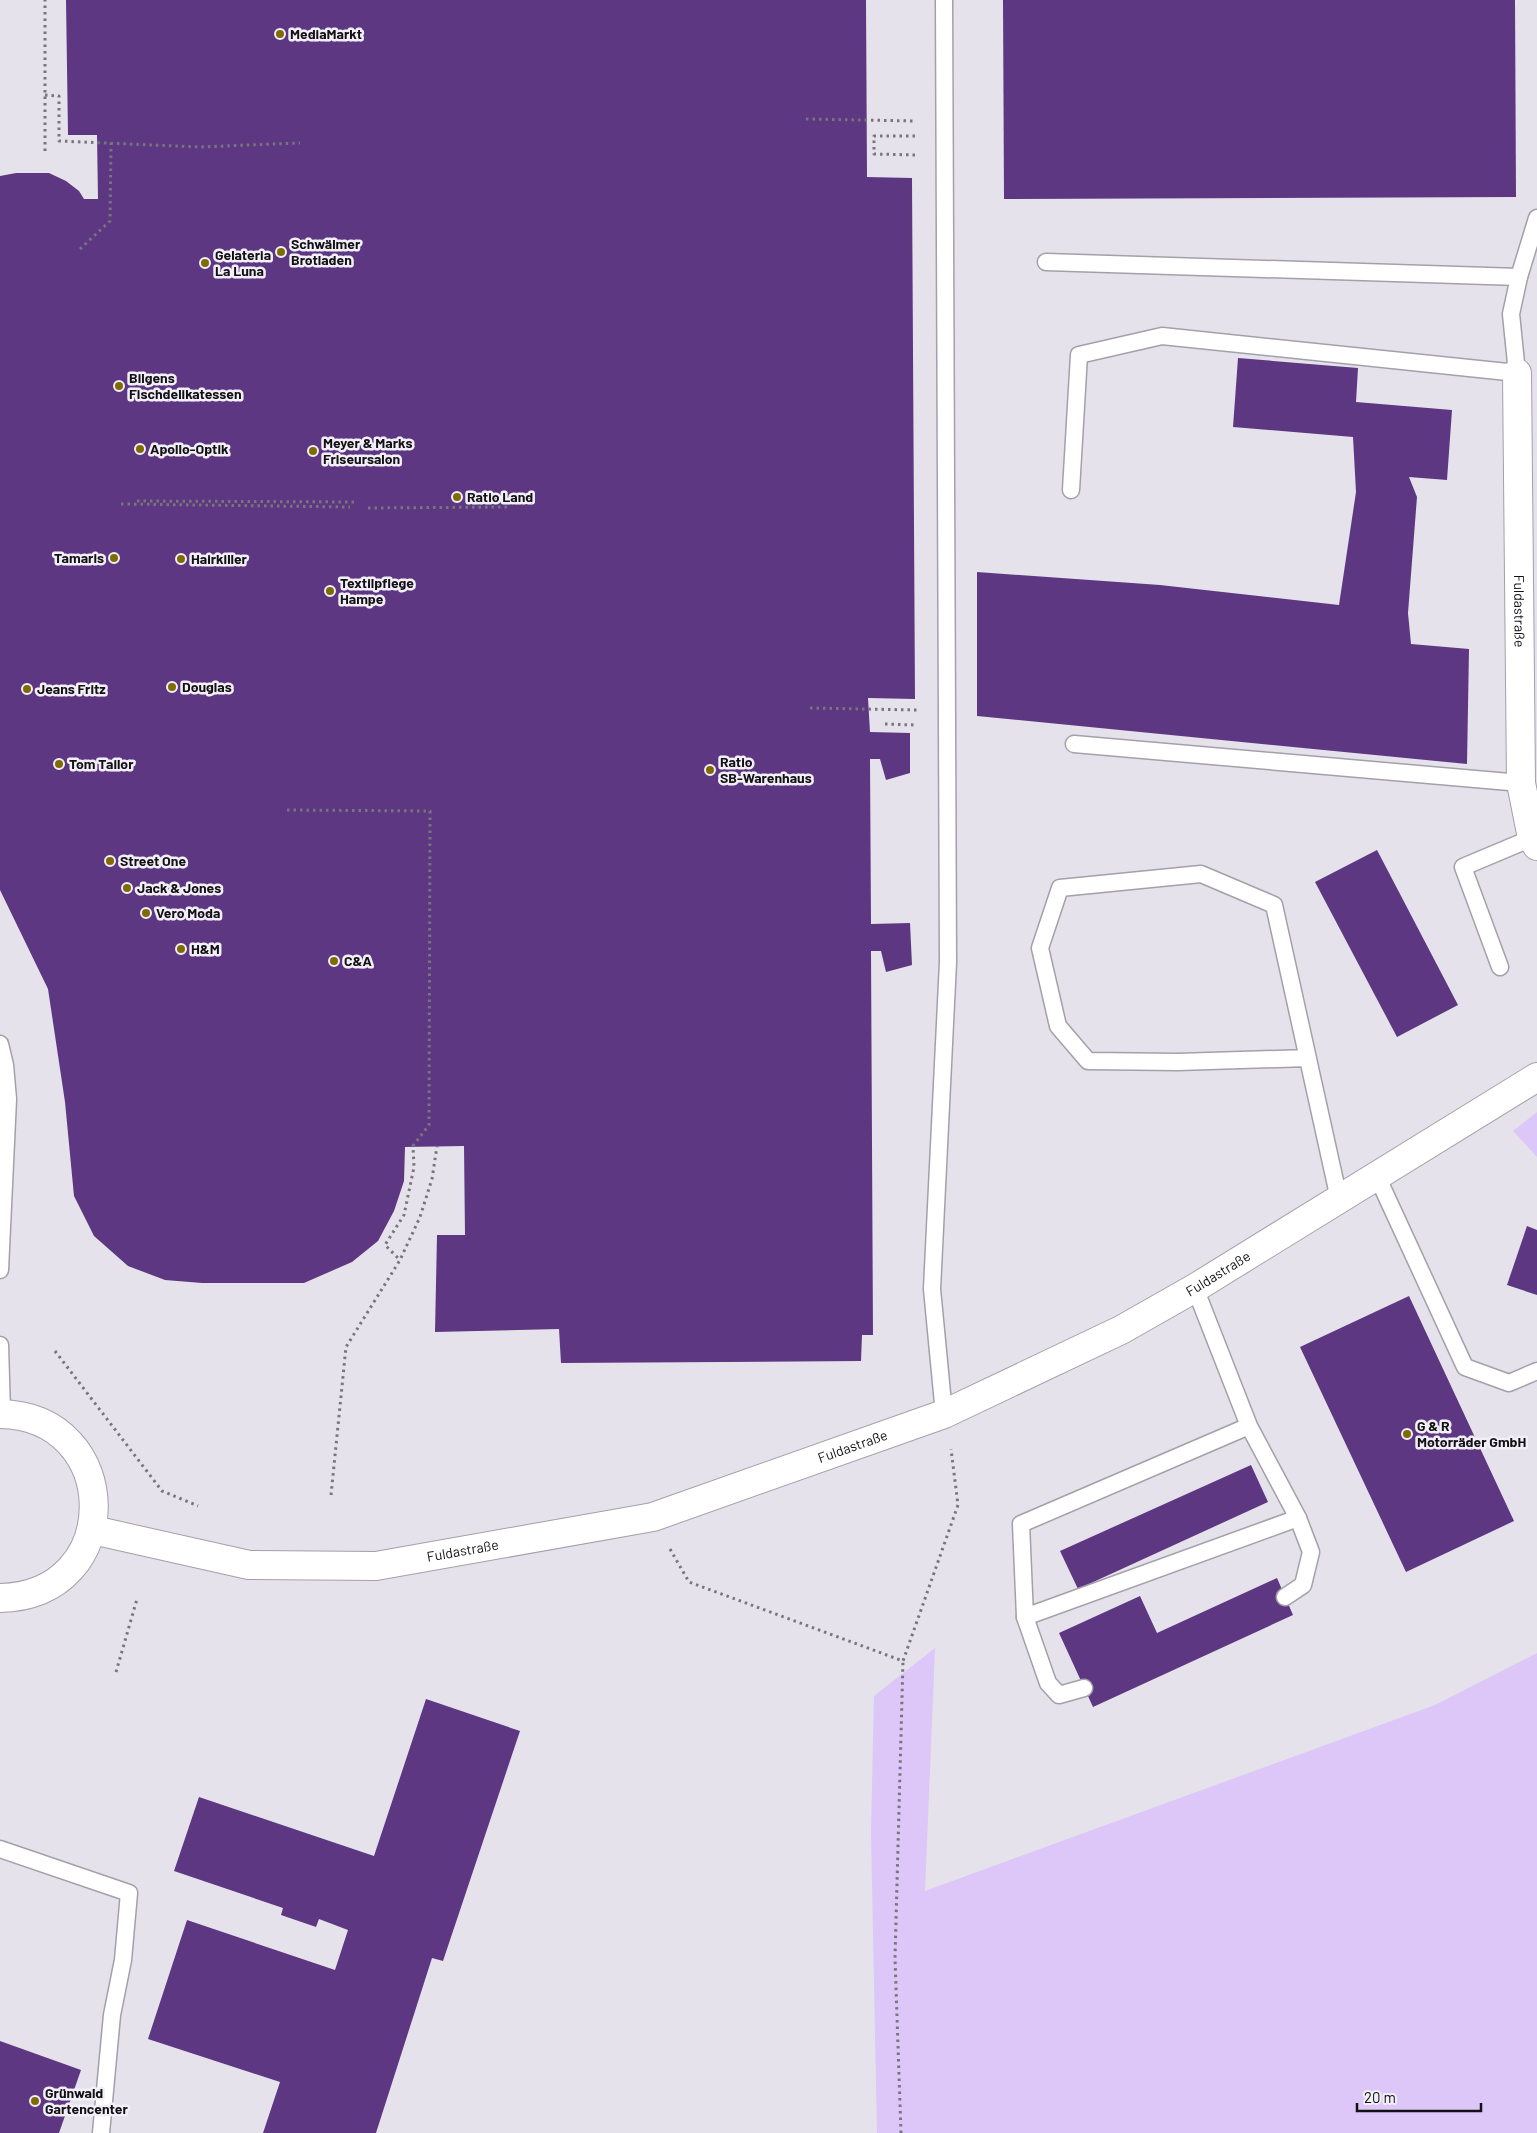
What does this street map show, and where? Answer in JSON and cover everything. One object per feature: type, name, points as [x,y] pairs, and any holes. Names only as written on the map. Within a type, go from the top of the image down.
[{"type":"street","name":"Fuldastraße","points":[[1517,373],[1521,783],[1534,842]]},
{"type":"street","name":"Fuldastraße","points":[[93,1530],[249,1565],[376,1566],[652,1516],[944,1414],[1121,1330],[1195,1288],[1537,1077]]},
{"type":"street","points":[[0,1598],[19,1598],[44,1590],[66,1575],[82,1554],[93,1530],[95,1502],[90,1474],[76,1449],[55,1430],[30,1418],[1,1414]]},
{"type":"lane","points":[[944,0],[948,962],[932,1289],[944,1414]]},
{"type":"lane","points":[[1071,490],[1079,355],[1162,336],[1517,373],[1511,314],[1519,277],[1537,218]]},
{"type":"lane","points":[[1046,262],[1519,277]]},
{"type":"lane","points":[[1074,744],[1521,783]]},
{"type":"lane","points":[[1500,967],[1463,867],[1534,842]]},
{"type":"lane","points":[[1308,1058],[1178,1062],[1088,1061],[1058,1026],[1040,948],[1060,888],[1201,874],[1274,905],[1308,1058],[1339,1199]]},
{"type":"lane","points":[[0,1044],[6,1065],[0,1270]]},
{"type":"lane","points":[[1377,1176],[1465,1367],[1509,1384],[1537,1371]]},
{"type":"lane","points":[[1195,1288],[1249,1426],[1298,1518],[1311,1552],[1303,1585],[1285,1597]]},
{"type":"lane","points":[[0,1345],[1,1414]]},
{"type":"lane","points":[[1084,1688],[1059,1695],[1048,1683],[1025,1617],[1020,1524],[1249,1426]]},
{"type":"lane","points":[[1025,1617],[1298,1518]]},
{"type":"lane","points":[[0,1849],[129,1893],[123,1960],[112,2016],[101,2133]]},
{"type":"path","points":[[45,0],[45,150]]},
{"type":"path","points":[[45,96],[60,96],[59,141],[199,147],[300,143]]},
{"type":"path","points":[[806,119],[908,121]]},
{"type":"path","points":[[908,136],[874,136],[874,154],[945,156]]},
{"type":"path","points":[[80,248],[110,221],[111,143]]},
{"type":"path","points":[[137,501],[357,502]]},
{"type":"path","points":[[121,504],[350,507]]},
{"type":"path","points":[[368,508],[507,507]]},
{"type":"path","points":[[810,708],[912,710]]},
{"type":"path","points":[[885,724],[911,725]]},
{"type":"path","points":[[287,810],[430,811],[429,1125],[413,1146],[414,1167],[404,1215],[385,1245],[400,1260]]},
{"type":"path","points":[[331,1495],[346,1347],[400,1260],[420,1217],[432,1179],[437,1146]]},
{"type":"path","points":[[55,1351],[162,1491],[198,1506]]},
{"type":"path","points":[[900,2133],[895,1958],[903,1661],[958,1506],[954,1463],[944,1414]]},
{"type":"path","points":[[652,1516],[689,1582],[903,1661]]},
{"type":"path","points":[[116,1672],[137,1599]]},
{"type":"shaded area","points":[[1537,1112],[1537,1157],[1513,1131]]},
{"type":"shaded area","points":[[935,1648],[925,1891],[1435,1705],[1537,1653],[1537,2133],[877,2133],[871,1832],[874,1696]]},
{"type":"building","name":"Ratio Land","points":[[66,0],[866,0],[867,177],[912,178],[915,699],[868,698],[870,732],[910,733],[910,773],[886,780],[880,759],[870,759],[871,924],[910,923],[912,965],[886,972],[881,951],[871,951],[873,1335],[862,1335],[861,1361],[561,1363],[559,1329],[435,1332],[437,1235],[465,1235],[464,1146],[405,1147],[404,1181],[394,1211],[378,1241],[352,1262],[304,1283],[202,1283],[165,1280],[128,1266],[94,1236],[74,1196],[65,1102],[48,989],[0,890],[0,176],[16,173],[49,173],[66,181],[79,191],[84,199],[98,199],[97,135],[68,135]]},
{"type":"building","points":[[1003,0],[1515,0],[1516,197],[1004,199]]},
{"type":"building","points":[[1238,358],[1358,368],[1356,402],[1452,410],[1447,480],[1409,477],[1417,497],[1408,613],[1411,644],[1469,649],[1467,764],[977,716],[977,572],[1160,585],[1339,605],[1356,492],[1353,437],[1233,427]]},
{"type":"building","points":[[1377,850],[1458,1005],[1397,1037],[1315,882]]},
{"type":"building","points":[[1527,1226],[1537,1230],[1537,1295],[1507,1285]]},
{"type":"building","name":"G & R Motorräder GmbH","points":[[1409,1296],[1514,1521],[1406,1572],[1300,1347]]},
{"type":"building","points":[[1251,1465],[1268,1502],[1078,1589],[1060,1551]]},
{"type":"building","points":[[1277,1578],[1293,1615],[1093,1707],[1059,1633],[1140,1596],[1157,1633]]},
{"type":"building","points":[[426,1699],[520,1731],[443,1961],[432,1958],[376,2133],[263,2133],[280,2082],[148,2039],[187,1920],[335,1970],[348,1930],[319,1919],[316,1927],[281,1915],[283,1908],[174,1871],[199,1797],[374,1856]]},
{"type":"building","name":"Grünwald Gartencenter","points":[[0,2041],[81,2070],[59,2133],[0,2133]]},
{"type":"place","name":"MediaMarkt","points":[[280,34]]},
{"type":"place","name":"Schwälmer Brotladen","points":[[281,252]]},
{"type":"place","name":"Gelateria La Luna","points":[[205,263]]},
{"type":"place","name":"Bilgens Fischdelikatessen","points":[[119,386]]},
{"type":"place","name":"Apollo-Optik","points":[[140,449]]},
{"type":"place","name":"Meyer & Marks Friseursalon","points":[[313,451]]},
{"type":"place","name":"Ratio Land","points":[[457,497]]},
{"type":"place","name":"Tamaris","points":[[114,558]]},
{"type":"place","name":"Hairkiller","points":[[181,559]]},
{"type":"place","name":"Textilpflege Hampe","points":[[330,591]]},
{"type":"place","name":"Douglas","points":[[172,687]]},
{"type":"place","name":"Jeans Fritz","points":[[27,689]]},
{"type":"place","name":"Tom Tailor","points":[[59,764]]},
{"type":"place","name":"Ratio SB-Warenhaus","points":[[710,770]]},
{"type":"place","name":"Street One","points":[[110,861]]},
{"type":"place","name":"Jack & Jones","points":[[127,888]]},
{"type":"place","name":"Vero Moda","points":[[146,913]]},
{"type":"place","name":"H&M","points":[[181,949]]},
{"type":"place","name":"C&A","points":[[334,961]]},
{"type":"place","name":"G & R Motorräder GmbH","points":[[1407,1434]]},
{"type":"place","name":"Grünwald Gartencenter","points":[[35,2101]]}]
